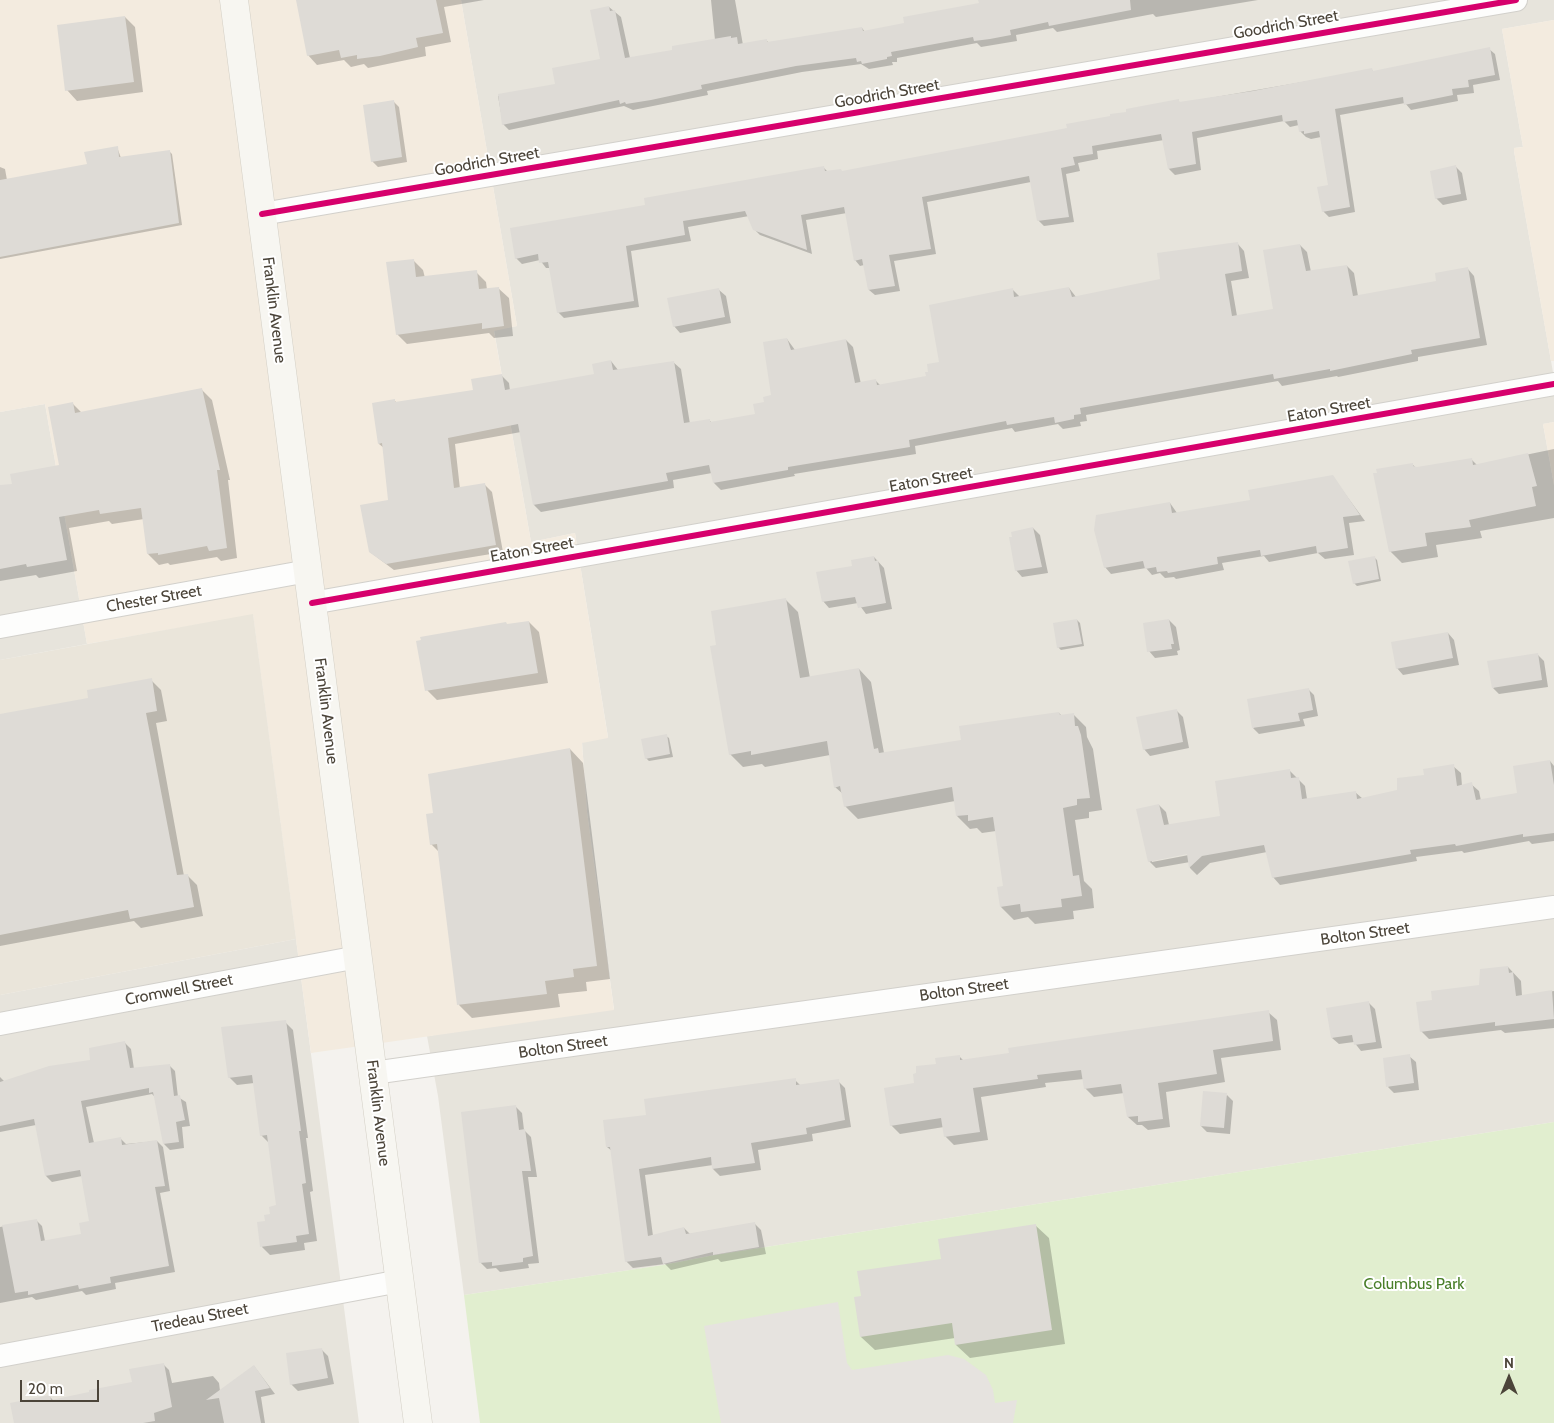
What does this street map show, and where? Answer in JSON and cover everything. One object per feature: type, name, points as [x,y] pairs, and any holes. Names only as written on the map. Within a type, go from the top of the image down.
[{"type":"main road","name":"Franklin Avenue","points":[[234,0],[418,1423]]},
{"type":"street","name":"Goodrich Street","points":[[262,214],[1516,0]]},
{"type":"street","name":"Eaton Street","points":[[312,603],[1554,384]]},
{"type":"street","name":"Chester Street","points":[[0,627],[308,571]]},
{"type":"street","name":"Bolton Street","points":[[373,1073],[1554,907]]},
{"type":"street","name":"Cromwell Street","points":[[0,1024],[358,957]]},
{"type":"street","name":"Tredeau Street","points":[[0,1356],[400,1281]]},
{"type":"shaded area","points":[[0,0],[461,0],[517,326],[494,331],[531,542],[575,533],[608,738],[582,743],[587,812],[614,1010],[311,1053],[253,615],[87,644],[45,404],[0,412]]},
{"type":"shaded area","points":[[461,0],[1554,0],[1554,20],[1502,29],[1523,147],[1514,148],[1514,151],[1554,378],[1554,422],[1543,424],[1554,485],[1554,1122],[709,1256],[663,1265],[464,1295],[438,1096],[427,1036],[614,1009],[587,812],[582,742],[608,737],[575,533],[531,542],[494,330],[517,326]]},
{"type":"shaded area","points":[[1554,20],[1554,361],[1551,361],[1514,151],[1514,148],[1523,147],[1502,29]]},
{"type":"shaded area","points":[[45,404],[87,644],[0,660],[0,412]]},
{"type":"shaded area","points":[[1554,422],[1554,485],[1543,424]]},
{"type":"shaded area","points":[[253,614],[296,939],[0,995],[0,660]]},
{"type":"shaded area","points":[[296,939],[359,1423],[0,1423],[0,995]]},
{"type":"shaded area","points":[[838,1302],[847,1363],[852,1370],[948,1355],[964,1359],[986,1375],[993,1390],[995,1403],[1017,1400],[1013,1423],[721,1423],[704,1326]]},
{"type":"green space","name":"Columbus Park","points":[[1554,1122],[1554,1423],[480,1423],[464,1295],[663,1265],[709,1256]]},
{"type":"building","points":[[296,0],[436,0],[443,33],[416,38],[418,47],[380,56],[357,59],[357,55],[341,58],[339,50],[307,56]]},
{"type":"building","points":[[978,0],[1130,0],[1131,10],[1049,26],[1048,22],[1010,30],[1011,35],[990,39],[974,41],[973,37],[891,52],[892,56],[887,57],[887,59],[862,64],[861,61],[857,62],[856,58],[796,66],[701,85],[702,89],[651,100],[620,104],[619,100],[502,125],[498,94],[555,84],[552,68],[600,59],[590,10],[609,6],[610,11],[615,10],[625,58],[672,50],[672,46],[731,36],[731,38],[737,37],[738,44],[767,39],[767,42],[862,27],[863,31],[904,23],[903,17],[979,3]]},
{"type":"building","points":[[125,16],[134,82],[65,91],[57,25]]},
{"type":"building","points":[[1490,47],[1495,75],[1468,80],[1469,87],[1452,89],[1453,95],[1404,105],[1403,97],[1335,109],[1350,207],[1322,212],[1317,187],[1328,185],[1319,131],[1304,134],[1304,131],[1299,132],[1297,120],[1283,122],[1282,115],[1192,132],[1196,164],[1168,169],[1161,134],[1092,146],[1093,154],[1073,157],[1075,165],[1061,168],[1069,217],[1037,221],[1029,176],[922,197],[931,249],[889,255],[895,286],[868,290],[862,259],[854,261],[844,207],[801,215],[807,250],[753,230],[745,211],[683,221],[685,235],[626,246],[634,301],[557,313],[548,262],[539,263],[538,254],[515,259],[510,228],[645,205],[644,198],[824,166],[825,171],[841,169],[842,171],[1067,128],[1066,124],[1126,112],[1126,109],[1179,99],[1179,102],[1253,91],[1372,68],[1373,71]]},
{"type":"building","points":[[394,100],[402,157],[371,162],[363,105]]},
{"type":"building","points":[[118,146],[119,157],[170,150],[179,223],[0,257],[0,180],[87,164],[84,152]]},
{"type":"building","points":[[1456,165],[1461,194],[1435,199],[1430,171]]},
{"type":"building","points":[[1238,242],[1242,271],[1225,274],[1232,316],[1273,309],[1263,250],[1300,244],[1306,271],[1347,265],[1353,296],[1436,281],[1435,273],[1468,267],[1480,338],[1411,350],[1412,354],[1330,371],[1330,369],[1274,379],[1273,374],[1080,408],[1081,414],[1074,415],[1074,419],[1055,423],[1054,417],[1007,425],[1006,421],[909,440],[910,447],[788,467],[788,470],[713,483],[709,465],[666,473],[668,481],[533,505],[518,424],[448,438],[454,488],[485,483],[496,545],[386,564],[369,552],[360,505],[388,500],[382,443],[378,444],[372,403],[395,399],[395,402],[473,390],[471,379],[502,374],[505,390],[594,374],[592,364],[611,360],[613,370],[674,361],[684,423],[710,419],[710,422],[755,414],[753,404],[764,402],[763,397],[771,395],[763,342],[787,338],[791,350],[846,339],[855,383],[876,379],[877,385],[926,376],[925,372],[928,372],[927,364],[939,362],[929,305],[1013,288],[1014,297],[1069,287],[1072,297],[1160,279],[1157,253]]},
{"type":"building","points":[[414,259],[416,277],[477,270],[479,289],[499,287],[504,326],[482,329],[482,323],[396,335],[386,262]]},
{"type":"building","points":[[719,288],[725,317],[673,327],[667,298]]},
{"type":"building","points":[[202,388],[220,470],[217,470],[227,548],[209,551],[207,546],[158,555],[158,553],[147,554],[141,508],[100,514],[99,510],[59,517],[67,560],[27,567],[26,564],[0,569],[0,485],[12,484],[10,474],[59,465],[48,407],[73,402],[75,413]]},
{"type":"building","points":[[1528,453],[1537,486],[1532,487],[1536,506],[1469,520],[1471,527],[1425,533],[1427,546],[1389,552],[1373,473],[1377,473],[1376,469],[1413,463],[1413,466],[1417,467],[1472,458],[1473,465]]},
{"type":"building","points":[[1333,475],[1360,515],[1343,517],[1348,548],[1317,553],[1316,546],[1261,556],[1260,550],[1217,557],[1218,564],[1168,573],[1167,571],[1157,572],[1156,567],[1145,569],[1143,561],[1104,568],[1094,530],[1096,515],[1170,502],[1172,513],[1250,500],[1248,490]]},
{"type":"building","points":[[1033,527],[1042,567],[1015,571],[1009,537],[1012,537],[1011,532]]},
{"type":"building","points":[[874,556],[875,561],[878,560],[886,603],[858,608],[855,597],[822,602],[816,572],[852,566],[851,560]]},
{"type":"building","points":[[1375,556],[1379,579],[1353,584],[1348,561]]},
{"type":"building","points":[[786,598],[800,678],[859,668],[874,749],[878,748],[879,753],[961,740],[959,726],[1059,712],[1060,715],[1074,713],[1075,726],[1078,726],[1081,735],[1090,798],[1077,799],[1077,805],[1063,808],[1073,876],[1079,875],[1082,896],[1061,899],[1062,907],[1021,912],[1020,904],[1000,907],[997,887],[1003,886],[993,817],[968,821],[968,815],[956,816],[952,787],[844,807],[840,786],[834,788],[827,741],[751,755],[751,751],[729,755],[710,646],[716,645],[711,611]]},
{"type":"building","points":[[1077,619],[1082,644],[1057,648],[1053,623]]},
{"type":"building","points":[[1169,619],[1174,644],[1171,644],[1172,649],[1147,652],[1143,623]]},
{"type":"building","points":[[529,621],[538,673],[425,691],[416,641],[421,640],[420,637],[506,622],[507,624]]},
{"type":"building","points":[[1448,632],[1453,658],[1396,669],[1391,642]]},
{"type":"building","points":[[1538,653],[1542,680],[1492,688],[1487,661]]},
{"type":"building","points":[[152,678],[157,711],[146,713],[177,875],[188,874],[194,907],[130,919],[128,910],[0,935],[0,714],[88,698],[87,690]]},
{"type":"building","points":[[1309,688],[1313,710],[1298,713],[1300,721],[1252,728],[1247,699]]},
{"type":"building","points":[[1177,709],[1183,742],[1143,750],[1136,717]]},
{"type":"building","points":[[667,734],[670,754],[645,759],[641,739]]},
{"type":"building","points":[[570,748],[597,966],[573,969],[574,977],[545,981],[547,994],[457,1005],[437,844],[430,845],[426,814],[433,813],[428,774]]},
{"type":"building","points":[[1550,760],[1554,785],[1554,833],[1523,837],[1523,834],[1456,846],[1455,844],[1410,850],[1411,854],[1272,878],[1264,845],[1202,856],[1189,868],[1187,854],[1148,862],[1136,809],[1159,804],[1164,825],[1220,816],[1215,781],[1290,769],[1291,778],[1299,777],[1302,799],[1356,791],[1357,799],[1397,790],[1397,778],[1424,775],[1423,769],[1454,764],[1457,786],[1472,782],[1476,800],[1517,793],[1513,766]]},
{"type":"building","points":[[1508,966],[1509,973],[1513,972],[1516,996],[1552,990],[1554,1019],[1495,1026],[1495,1022],[1420,1032],[1416,1002],[1432,1000],[1431,991],[1479,985],[1480,969]]},
{"type":"building","points":[[1369,1001],[1376,1042],[1354,1045],[1352,1035],[1331,1038],[1326,1008]]},
{"type":"building","points":[[1269,1010],[1273,1041],[1213,1050],[1217,1074],[1158,1083],[1163,1119],[1138,1122],[1138,1116],[1127,1117],[1121,1084],[1084,1089],[1081,1070],[1037,1075],[1038,1079],[973,1088],[980,1132],[944,1137],[941,1118],[890,1126],[884,1088],[914,1083],[913,1074],[916,1073],[916,1066],[936,1064],[935,1058],[960,1055],[960,1060],[1009,1053],[1008,1048]]},
{"type":"building","points":[[286,1020],[301,1131],[299,1131],[306,1183],[302,1184],[309,1234],[296,1236],[297,1242],[260,1247],[257,1222],[265,1221],[264,1215],[270,1214],[269,1207],[276,1205],[267,1135],[260,1136],[252,1075],[228,1078],[221,1027]]},
{"type":"building","points":[[125,1041],[130,1068],[170,1064],[174,1096],[180,1095],[185,1120],[176,1122],[179,1142],[163,1144],[153,1092],[149,1093],[149,1088],[81,1101],[89,1143],[121,1137],[122,1145],[157,1140],[165,1186],[155,1187],[169,1266],[110,1277],[111,1283],[79,1289],[78,1285],[28,1295],[28,1291],[15,1293],[2,1225],[37,1219],[41,1241],[81,1234],[79,1223],[89,1221],[80,1170],[45,1176],[34,1119],[0,1126],[0,1082],[49,1066],[90,1060],[89,1048]]},
{"type":"building","points":[[1410,1054],[1414,1083],[1386,1087],[1383,1058]]},
{"type":"building","points":[[796,1078],[796,1085],[839,1079],[845,1120],[806,1128],[807,1134],[751,1143],[755,1163],[712,1169],[711,1157],[639,1169],[648,1236],[684,1227],[686,1234],[755,1222],[759,1247],[713,1255],[713,1252],[663,1264],[661,1257],[625,1262],[610,1147],[606,1147],[603,1120],[646,1115],[644,1099]]},
{"type":"building","points":[[1203,1091],[1227,1093],[1224,1128],[1200,1126]]},
{"type":"building","points":[[516,1105],[519,1130],[525,1129],[531,1171],[522,1171],[533,1256],[523,1258],[523,1262],[492,1266],[492,1262],[479,1263],[461,1112]]},
{"type":"building","points":[[1036,1224],[1052,1330],[955,1345],[952,1323],[860,1337],[854,1297],[861,1296],[857,1271],[941,1259],[938,1239]]},
{"type":"building","points":[[322,1348],[328,1378],[290,1385],[286,1353]]},
{"type":"building","points":[[164,1363],[172,1407],[154,1413],[155,1421],[143,1423],[14,1423],[10,1403],[50,1395],[51,1400],[89,1392],[89,1390],[132,1382],[129,1369]]},
{"type":"building","points":[[254,1365],[270,1388],[255,1391],[261,1423],[224,1423],[219,1398],[206,1400]]},
{"type":"cycle path","points":[[262,214],[1516,0]]},
{"type":"cycle path","points":[[312,603],[1554,384]]}]
